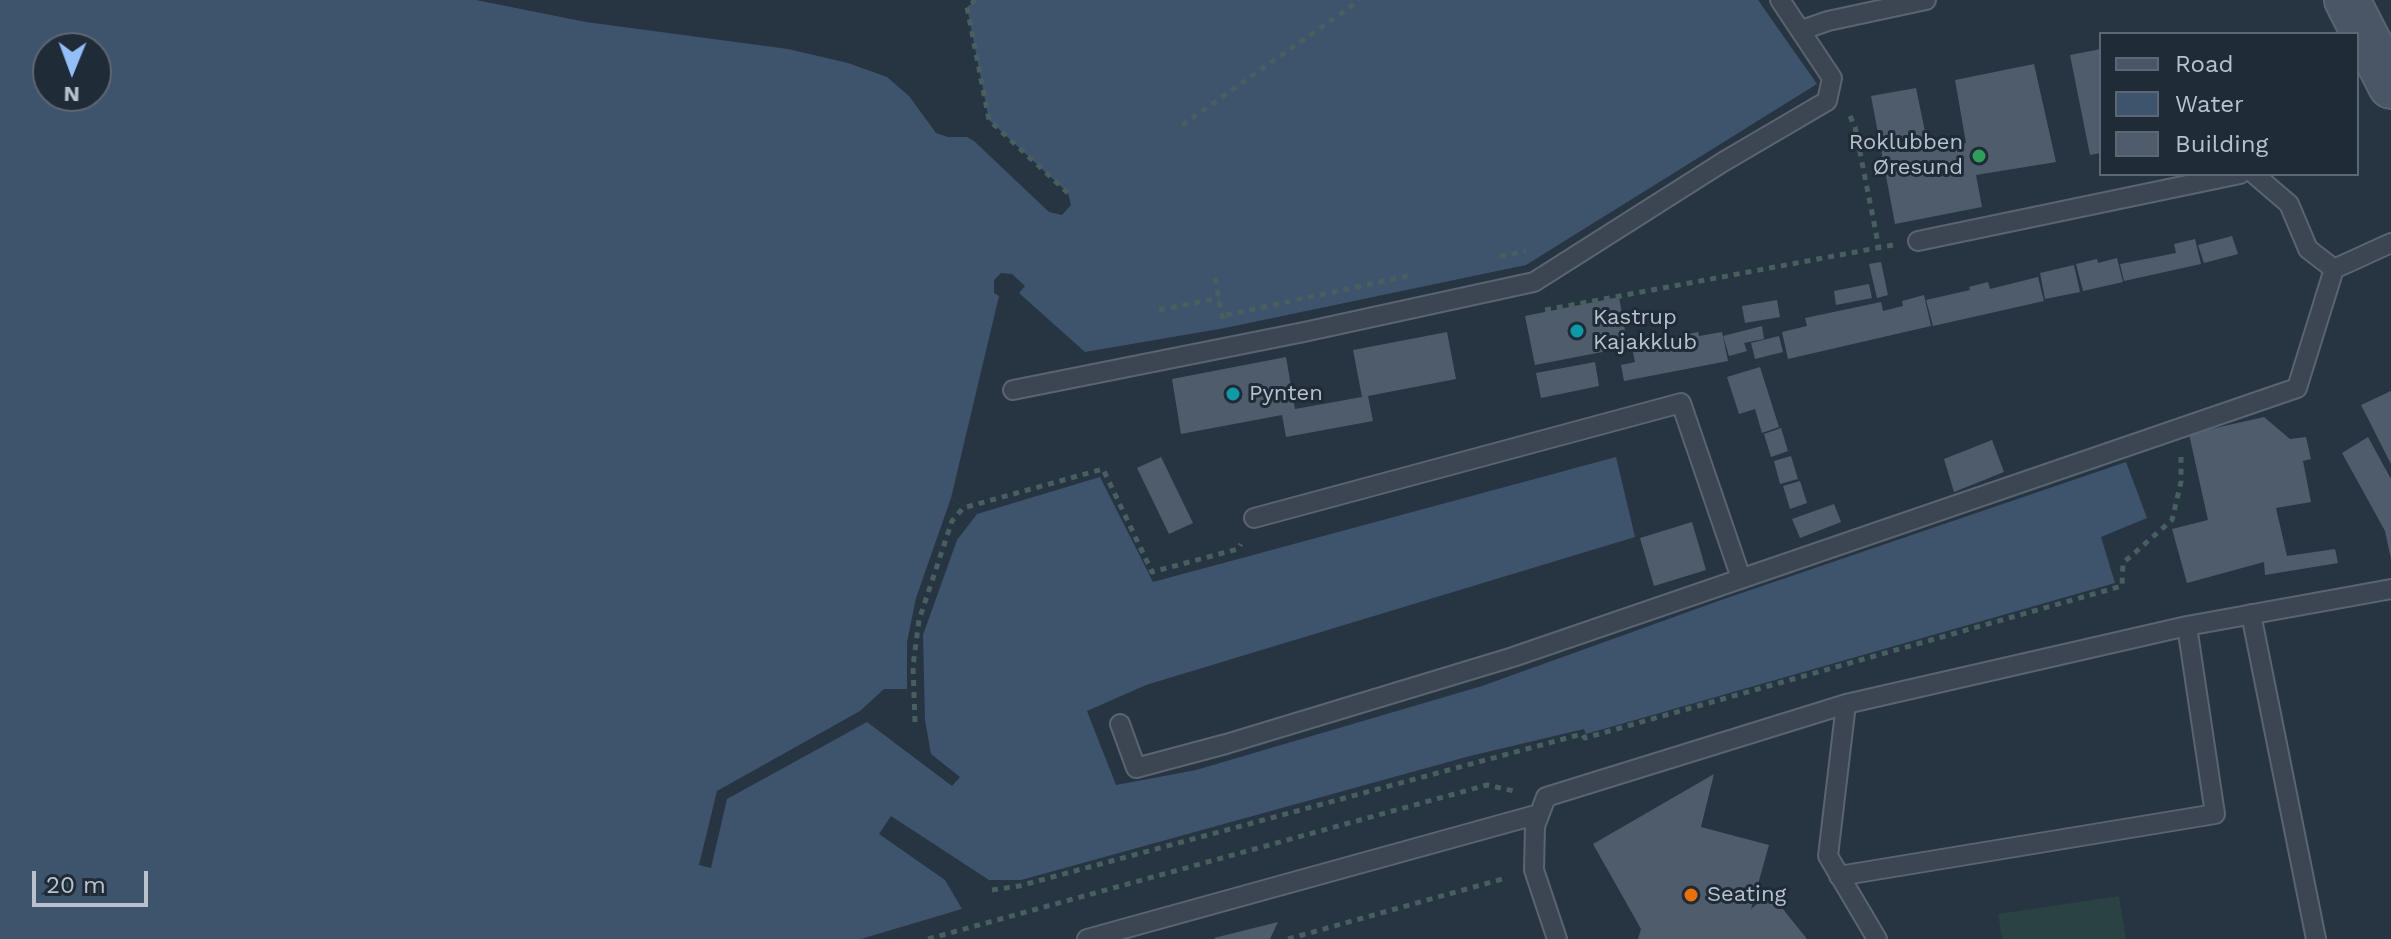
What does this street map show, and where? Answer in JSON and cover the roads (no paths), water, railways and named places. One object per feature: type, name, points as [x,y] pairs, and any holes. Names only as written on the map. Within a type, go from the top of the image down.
[{"type":"street","points":[[2347,0],[2391,86]]},
{"type":"lane","points":[[1013,390],[1534,282],[1723,162],[1827,101],[1832,78],[1780,0]]},
{"type":"lane","points":[[1802,30],[1828,21],[1926,0]]},
{"type":"lane","points":[[1918,241],[2230,176]]},
{"type":"lane","points":[[2256,176],[2289,204],[2308,249],[2334,269]]},
{"type":"lane","points":[[1120,724],[1136,768],[1226,744],[1513,657],[2297,388],[2334,269],[2391,243]]},
{"type":"lane","points":[[1254,518],[1681,403],[1741,578]]},
{"type":"lane","points":[[1087,939],[1542,806],[1846,704],[2187,626],[2391,589]]},
{"type":"lane","points":[[2251,614],[2316,939]]},
{"type":"lane","points":[[1839,876],[2215,814],[2187,626]]},
{"type":"lane","points":[[1846,704],[1828,856],[1877,939]]},
{"type":"lane","points":[[1542,806],[1535,826],[1534,870],[1557,939]]},
{"type":"water","points":[[0,0],[476,0],[586,22],[788,49],[848,63],[887,77],[909,96],[936,133],[948,137],[967,137],[974,141],[1049,212],[1062,215],[1071,205],[1068,193],[989,120],[967,7],[976,0],[1758,0],[1817,84],[1526,265],[1225,328],[1085,352],[1019,293],[1025,286],[1012,274],[1001,273],[994,280],[994,293],[999,296],[951,498],[977,514],[1100,477],[1153,582],[1616,457],[1635,537],[1146,685],[1087,711],[1116,785],[1196,770],[1482,686],[1724,599],[2126,462],[2147,518],[2101,537],[2115,583],[1586,734],[1584,729],[1470,756],[1021,880],[989,880],[962,909],[868,939],[0,939]]},
{"type":"place","name":"Roklubben Øresund","points":[[1979,156]]},
{"type":"place","name":"Kastrup Kajakklub","points":[[1577,331]]},
{"type":"place","name":"Pynten","points":[[1233,394]]},
{"type":"place","name":"Seating","points":[[1691,895]]}]
